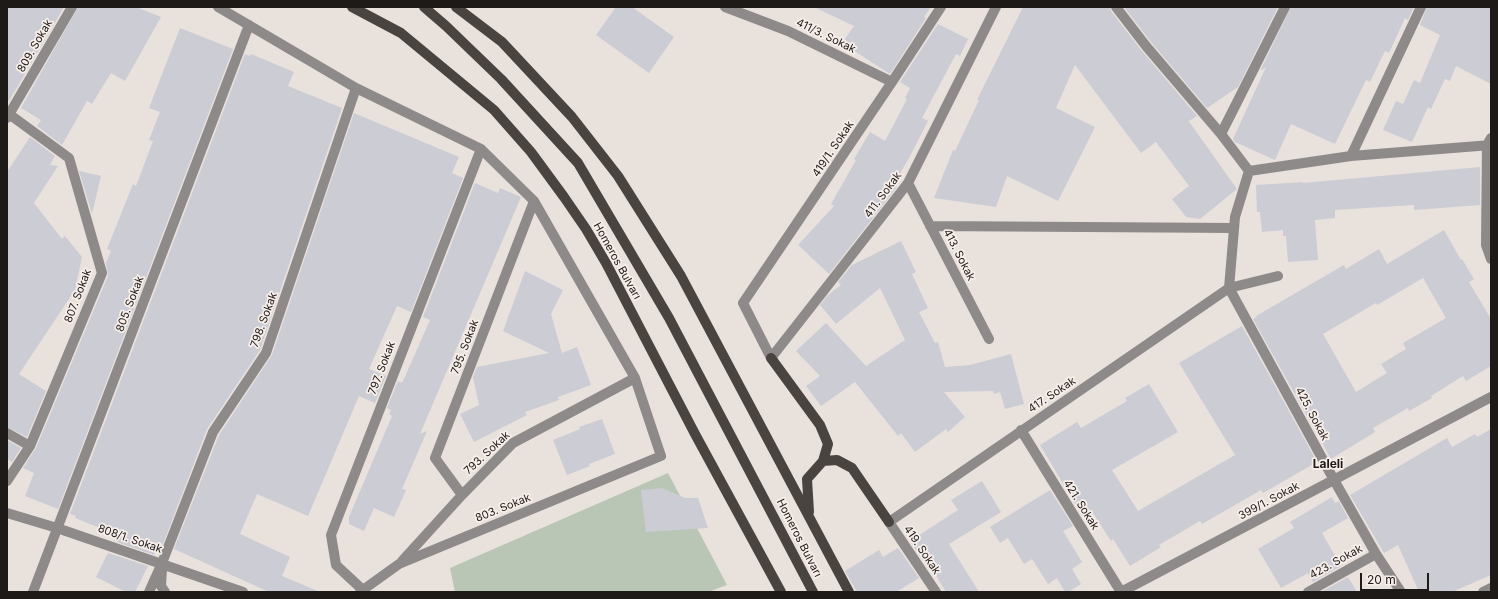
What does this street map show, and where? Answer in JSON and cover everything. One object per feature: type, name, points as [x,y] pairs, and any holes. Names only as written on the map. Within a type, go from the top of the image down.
[{"type":"main road","name":"Homeros Bulvarı","points":[[352,7],[401,33],[494,110],[531,152],[586,229],[606,263],[695,434],[781,592]]},
{"type":"main road","name":"Homeros Bulvarı","points":[[424,7],[501,79],[578,163],[669,318],[813,592]]},
{"type":"main road","points":[[456,7],[502,42],[572,117],[618,176],[680,276],[849,592]]},
{"type":"main road","points":[[771,358],[820,425],[828,444],[823,461],[807,480],[809,516]]},
{"type":"main road","points":[[823,461],[838,460],[852,468],[889,522]]},
{"type":"street","name":"809. Sokak","points":[[8,116],[72,7]]},
{"type":"street","points":[[218,7],[356,88],[481,149],[534,201],[635,378]]},
{"type":"street","name":"411/3. Sokak","points":[[725,7],[788,31],[892,82]]},
{"type":"street","name":"419/1. Sokak","points":[[771,358],[743,303],[941,7]]},
{"type":"street","name":"411. Sokak","points":[[771,358],[908,183],[996,7]]},
{"type":"street","points":[[1116,7],[1146,46],[1221,134],[1249,171]]},
{"type":"street","points":[[1221,134],[1285,7]]},
{"type":"street","points":[[1351,156],[1422,7]]},
{"type":"street","name":"805. Sokak","points":[[32,592],[249,25]]},
{"type":"street","name":"798. Sokak","points":[[149,592],[162,563],[213,432],[266,353],[356,88]]},
{"type":"street","name":"807. Sokak","points":[[7,481],[30,446],[102,272],[69,158],[8,116]]},
{"type":"street","points":[[1249,171],[1351,156],[1490,143],[1486,245],[1491,259]]},
{"type":"street","name":"797. Sokak","points":[[363,591],[336,565],[331,535],[481,149]]},
{"type":"street","points":[[1249,171],[1235,217],[1229,288],[1278,276]]},
{"type":"street","name":"413. Sokak","points":[[908,183],[989,339]]},
{"type":"street","name":"795. Sokak","points":[[462,495],[434,458],[534,201]]},
{"type":"street","points":[[930,226],[1234,228]]},
{"type":"street","name":"417. Sokak","points":[[889,522],[1229,288]]},
{"type":"street","name":"425. Sokak","points":[[1229,288],[1334,480],[1376,554],[1401,592]]},
{"type":"street","name":"803. Sokak","points":[[363,591],[399,564],[661,456],[635,378]]},
{"type":"street","name":"793. Sokak","points":[[399,564],[462,495],[513,443],[635,378]]},
{"type":"street","name":"399/1. Sokak","points":[[1121,592],[1491,397]]},
{"type":"street","name":"421. Sokak","points":[[1021,430],[1121,592]]},
{"type":"street","points":[[7,433],[30,446]]},
{"type":"street","name":"808/1. Sokak","points":[[7,513],[162,563],[243,592]]},
{"type":"street","name":"419. Sokak","points":[[889,522],[936,592]]},
{"type":"street","name":"423. Sokak","points":[[1308,592],[1376,554]]},
{"type":"street","points":[[162,563],[161,586],[165,592]]},
{"type":"street","points":[[1483,592],[1491,588]]},
{"type":"green space","points":[[668,473],[727,585],[708,592],[455,592],[450,568]]},
{"type":"building","points":[[7,7],[64,7],[9,101],[7,100]]},
{"type":"building","points":[[78,7],[136,7],[161,17],[125,81],[111,73],[92,104],[87,101],[62,145],[37,126],[41,120],[21,108]]},
{"type":"building","points":[[616,7],[632,7],[674,37],[649,73],[596,35]]},
{"type":"building","points":[[814,7],[931,7],[924,17],[926,18],[890,74],[842,43],[854,26]]},
{"type":"building","points":[[1023,7],[1110,7],[1111,11],[1141,50],[1197,116],[1189,121],[1188,120],[1237,189],[1200,219],[1186,217],[1172,199],[1189,186],[1156,142],[1141,153],[1075,65],[1056,108],[1095,127],[1058,201],[1007,176],[996,207],[934,198],[953,150],[955,151],[979,100],[977,100]]},
{"type":"building","points":[[1124,7],[1278,7],[1238,87],[1207,108],[1151,42]]},
{"type":"building","points":[[1291,7],[1414,7],[1408,20],[1405,18],[1389,53],[1385,51],[1370,82],[1366,80],[1335,144],[1291,124],[1275,160],[1235,142],[1233,139],[1266,67],[1260,71]]},
{"type":"building","points":[[1427,7],[1491,7],[1491,84],[1456,66],[1450,81],[1445,79],[1431,109],[1428,107],[1412,142],[1383,130],[1396,101],[1403,104],[1414,80],[1420,83],[1440,35],[1420,25]]},
{"type":"building","points":[[938,24],[968,39],[960,56],[956,54],[922,118],[928,121],[893,185],[897,187],[829,274],[798,245],[834,206],[831,204],[856,160],[854,159],[870,132],[885,141],[907,99],[905,98],[910,88],[900,82]]},
{"type":"building","points":[[180,28],[233,49],[58,509],[25,496],[34,473],[23,468],[36,448],[108,276],[106,263],[111,251],[107,249],[133,184],[136,186],[153,141],[149,140],[160,112],[149,108]]},
{"type":"building","points":[[245,54],[250,56],[251,54],[294,72],[288,86],[342,108],[260,350],[207,429],[163,544],[160,542],[154,555],[114,541],[117,537],[109,534],[110,532],[75,518],[76,516],[70,514]]},
{"type":"building","points":[[354,113],[459,157],[452,173],[463,178],[411,312],[397,306],[369,369],[386,376],[375,403],[359,396],[308,516],[257,494],[240,534],[290,557],[282,576],[320,592],[269,592],[174,549],[219,435],[272,355]]},
{"type":"building","points":[[30,137],[55,156],[50,165],[58,166],[34,203],[62,239],[65,236],[82,257],[75,290],[19,374],[46,391],[27,437],[7,427],[7,172]]},
{"type":"building","points":[[1480,167],[1480,205],[1414,210],[1414,205],[1335,210],[1335,218],[1315,220],[1318,260],[1288,262],[1286,236],[1283,236],[1283,230],[1262,232],[1260,212],[1257,212],[1256,185],[1303,183]]},
{"type":"building","points":[[79,171],[101,176],[92,214]]},
{"type":"building","points":[[475,183],[498,193],[500,188],[521,197],[420,434],[427,431],[402,489],[406,490],[394,517],[374,508],[364,531],[349,524],[349,517],[392,416],[389,414],[391,410],[387,408],[398,381],[401,383],[403,381],[430,320],[423,317]]},
{"type":"building","points":[[1444,230],[1474,279],[1469,282],[1491,319],[1491,366],[1466,381],[1463,376],[1431,396],[1432,398],[1409,411],[1408,408],[1373,428],[1375,432],[1331,459],[1253,319],[1344,265],[1346,269],[1379,249],[1387,264]],"holes":[[[1423,278],[1446,318],[1403,343],[1406,349],[1381,364],[1387,373],[1356,392],[1323,334]]]},
{"type":"building","points":[[901,241],[916,272],[912,274],[928,308],[919,312],[935,343],[938,342],[945,367],[970,365],[1011,354],[1024,404],[1005,409],[1000,392],[994,394],[993,391],[944,392],[965,417],[948,432],[946,429],[915,452],[901,433],[898,436],[855,382],[821,406],[806,386],[820,376],[796,351],[826,323],[866,366],[905,340],[880,288],[836,324],[820,305],[828,295],[841,285],[838,282],[852,265]]},
{"type":"building","points":[[525,271],[563,290],[551,314],[562,353],[577,347],[591,385],[558,397],[559,400],[525,412],[527,415],[474,442],[460,414],[479,405],[473,377],[477,367],[549,353],[503,331]]},
{"type":"building","points":[[1242,326],[1317,462],[1263,493],[1261,490],[1202,524],[1200,521],[1159,545],[1161,547],[1130,566],[1113,539],[1111,541],[1093,513],[1084,519],[1040,445],[1077,422],[1081,428],[1127,401],[1125,398],[1149,384],[1178,432],[1112,470],[1138,511],[1235,455],[1179,363]]},
{"type":"building","points":[[602,419],[615,454],[589,464],[590,466],[567,475],[553,440],[580,429],[579,427]]},
{"type":"building","points":[[1491,429],[1491,575],[1452,592],[1419,592],[1398,545],[1384,553],[1350,495],[1447,438],[1452,447],[1475,434],[1477,437]]},
{"type":"building","points":[[7,440],[21,448],[12,462],[7,459]]},
{"type":"building","points":[[982,481],[1001,512],[949,544],[979,592],[946,592],[932,569],[930,571],[910,541],[958,510],[951,500]]},
{"type":"building","points":[[662,488],[685,498],[698,498],[708,528],[646,532],[641,490]]},
{"type":"building","points":[[1050,490],[1073,526],[1063,531],[1082,562],[1072,569],[1081,584],[1068,592],[1065,592],[1057,578],[1048,584],[1032,559],[1024,564],[1008,538],[1000,543],[990,527]]},
{"type":"building","points":[[1332,497],[1335,503],[1339,501],[1348,518],[1322,533],[1341,566],[1313,582],[1308,573],[1281,588],[1258,549],[1294,528],[1290,522]]},
{"type":"building","points":[[898,548],[919,578],[896,592],[857,592],[845,571],[879,550],[883,557]]},
{"type":"building","points":[[108,553],[148,566],[135,592],[126,592],[96,577]]},
{"type":"building","points":[[1348,577],[1357,592],[1321,592]]},
{"type":"district","name":"Laleli","points":[[1328,464]]}]
